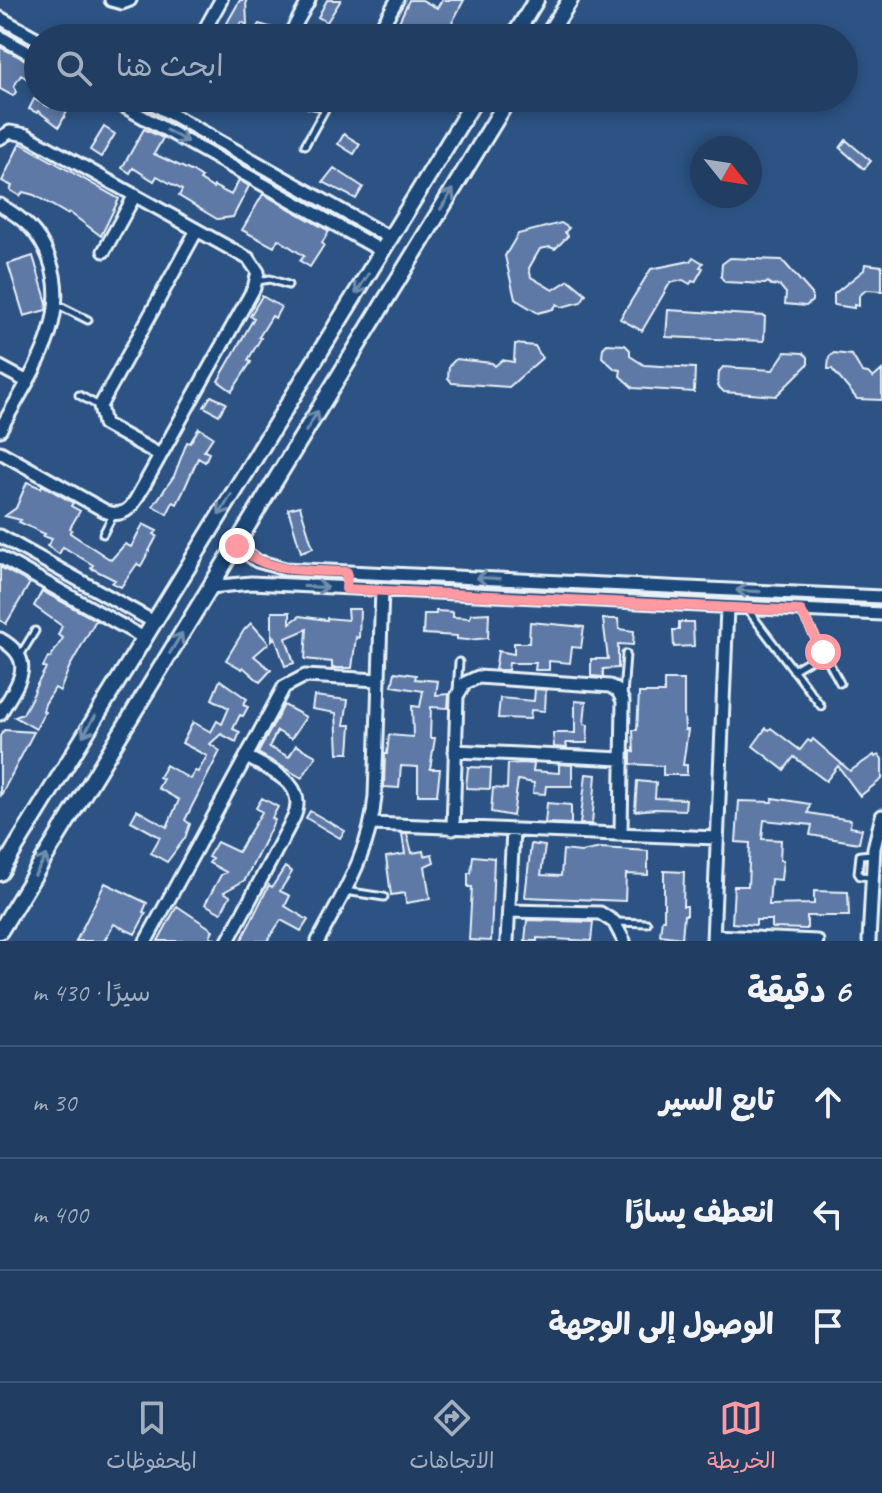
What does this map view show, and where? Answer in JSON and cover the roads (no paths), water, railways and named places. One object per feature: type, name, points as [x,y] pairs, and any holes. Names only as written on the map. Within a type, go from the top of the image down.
[{"type":"street","points":[[111,0],[122,3],[130,0]]},
{"type":"street","points":[[208,24],[221,0]]},
{"type":"street","points":[[296,24],[309,0]]},
{"type":"street","points":[[383,24],[397,0]]},
{"type":"street","points":[[521,24],[536,0]]},
{"type":"street","points":[[555,24],[570,0]]},
{"type":"street","points":[[0,18],[24,31]]},
{"type":"street","points":[[0,37],[24,50]]},
{"type":"street","points":[[136,112],[386,244]]},
{"type":"street","points":[[178,112],[386,244]]},
{"type":"street","points":[[0,873],[467,112]]},
{"type":"street","points":[[0,931],[500,112]]},
{"type":"street","points":[[0,138],[10,132],[26,135],[249,259],[258,272],[257,281],[132,507],[121,514],[114,514],[0,452]]},
{"type":"street","points":[[104,251],[135,195]]},
{"type":"street","points":[[0,205],[21,217],[37,234],[53,268],[58,305],[47,343],[0,430]]},
{"type":"street","points":[[160,455],[104,424],[99,412],[197,230]]},
{"type":"street","points":[[0,367],[26,381]]},
{"type":"street","points":[[0,536],[154,622]]},
{"type":"street","points":[[237,546],[257,561],[276,568],[882,597]]},
{"type":"street","points":[[0,557],[144,638]]},
{"type":"street","points":[[346,589],[347,572]]},
{"type":"street","points":[[210,587],[251,583],[882,614]]},
{"type":"street","points":[[318,941],[361,860],[372,824],[382,590]]},
{"type":"street","points":[[795,593],[802,611]]},
{"type":"street","points":[[802,611],[808,593]]},
{"type":"street","points":[[727,608],[714,939],[817,941]]},
{"type":"street","points":[[0,639],[15,648],[20,656],[22,674],[0,714]]},
{"type":"street","points":[[146,941],[280,692],[293,680],[311,676],[379,680]]},
{"type":"street","points":[[453,829],[457,696],[465,683],[478,677],[610,686],[618,691],[623,701],[621,834]]},
{"type":"street","points":[[455,751],[622,759]]},
{"type":"street","points":[[228,941],[298,804],[296,791],[287,780],[247,757]]},
{"type":"street","points":[[869,941],[874,854],[882,816]]},
{"type":"street","points":[[372,824],[717,838]]},
{"type":"street","points":[[507,941],[513,831]]},
{"type":"street","points":[[0,914],[21,898]]},
{"type":"street","points":[[509,911],[594,912],[614,922],[624,941]]},
{"type":"lane","points":[[305,145],[326,112]]},
{"type":"lane","points":[[257,281],[270,279],[288,285]]},
{"type":"lane","points":[[58,305],[88,320]]},
{"type":"lane","points":[[79,395],[100,406]]},
{"type":"lane","points":[[103,534],[114,514]]},
{"type":"lane","points":[[748,609],[821,706]]},
{"type":"lane","points":[[802,611],[840,683]]},
{"type":"lane","points":[[20,656],[35,631]]},
{"type":"lane","points":[[793,670],[823,652]]},
{"type":"lane","points":[[623,701],[626,654]]},
{"type":"lane","points":[[457,696],[459,662]]},
{"type":"lane","points":[[345,891],[384,897]]},
{"type":"lane","points":[[614,922],[647,923]]}]
